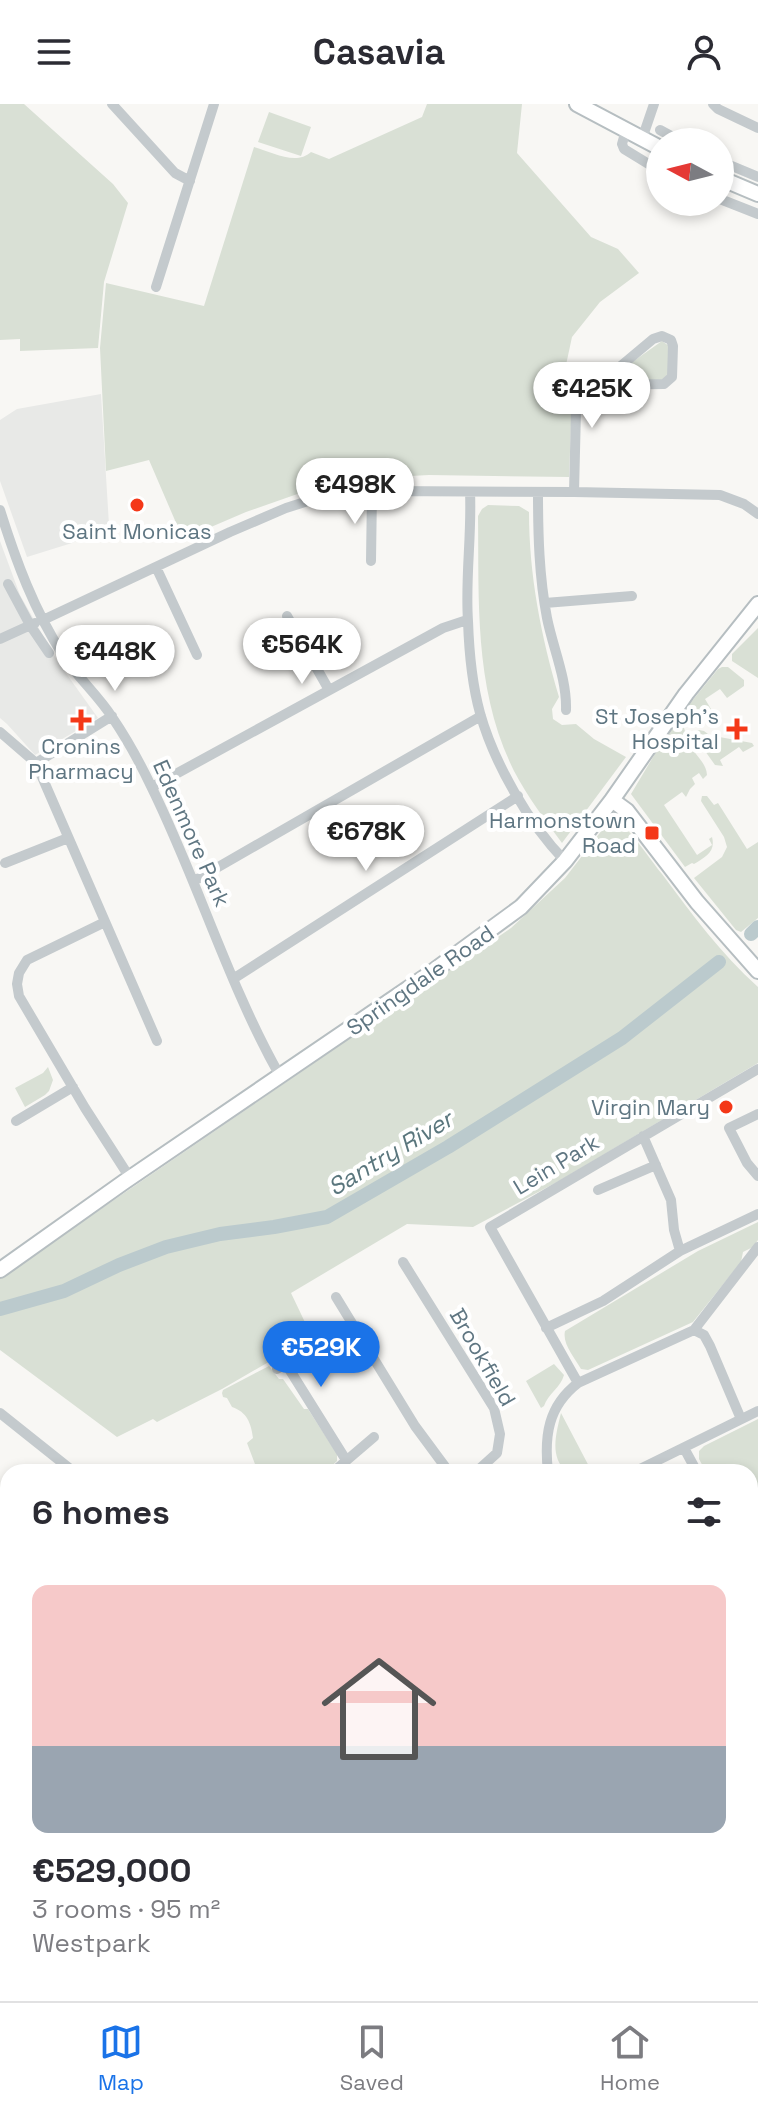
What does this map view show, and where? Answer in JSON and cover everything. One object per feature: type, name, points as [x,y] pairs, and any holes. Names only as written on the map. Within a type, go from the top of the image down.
[{"type":"street","points":[[112,104],[175,173],[190,181]]},
{"type":"street","points":[[156,287],[214,104]]},
{"type":"street","points":[[577,104],[646,141]]},
{"type":"street","points":[[642,139],[654,104]]},
{"type":"street","points":[[713,104],[758,128]]},
{"type":"street","points":[[626,130],[622,144],[624,149],[646,162]]},
{"type":"street","points":[[734,167],[758,177]]},
{"type":"street","points":[[734,184],[758,194]]},
{"type":"street","points":[[734,205],[758,214]]},
{"type":"street","points":[[574,492],[577,406],[583,397],[653,339],[662,336],[671,340],[672,377],[669,381],[664,384],[598,385]]},
{"type":"street","points":[[0,639],[230,532],[308,501],[372,492],[720,495],[757,512]]},
{"type":"street","points":[[371,561],[372,492]]},
{"type":"street","points":[[470,492],[467,620],[481,716],[499,762],[518,796],[547,842],[565,861]]},
{"type":"street","points":[[538,492],[541,586],[566,695],[566,710]]},
{"type":"street","points":[[0,510],[36,623],[49,653]]},
{"type":"street","points":[[156,567],[197,655]]},
{"type":"street","points":[[8,584],[36,623]]},
{"type":"street","points":[[545,603],[632,596]]},
{"type":"street","name":"Springdale Road","points":[[0,1270],[428,975],[521,907],[565,861],[686,694],[758,604]]},
{"type":"street","points":[[287,616],[329,690]]},
{"type":"street","points":[[152,787],[443,628],[467,620]]},
{"type":"street","name":"Edenmore Park","points":[[36,623],[112,716],[152,787],[233,979],[280,1076]]},
{"type":"street","points":[[36,763],[112,716]]},
{"type":"street","points":[[194,881],[481,716]]},
{"type":"street","points":[[0,732],[36,763],[157,1041]]},
{"type":"street","points":[[233,979],[518,796]]},
{"type":"street","points":[[612,800],[627,811],[697,902],[758,971]]},
{"type":"street","points":[[5,863],[68,838]]},
{"type":"street","points":[[105,922],[27,960],[17,984],[19,996],[130,1178]]},
{"type":"street","name":"Lein Park","points":[[546,1328],[490,1227],[758,1069]]},
{"type":"street","points":[[16,1121],[73,1087]]},
{"type":"street","points":[[758,1114],[729,1128],[747,1163],[758,1176]]},
{"type":"street","points":[[643,1136],[671,1200],[680,1251]]},
{"type":"street","name":"Lein Park","points":[[598,1190],[656,1165]]},
{"type":"street","points":[[578,1383],[546,1328],[603,1301],[680,1251],[758,1214]]},
{"type":"street","points":[[547,1464],[550,1419],[564,1394],[578,1383],[694,1330],[758,1247]]},
{"type":"street","name":"Brookfield","points":[[403,1262],[494,1408],[500,1434],[497,1453],[485,1464]]},
{"type":"street","points":[[336,1297],[415,1426],[443,1464]]},
{"type":"street","points":[[694,1330],[704,1335],[710,1346],[741,1419]]},
{"type":"street","points":[[277,1369],[286,1364],[346,1460]]},
{"type":"street","points":[[651,1464],[758,1411]]},
{"type":"street","points":[[0,1413],[64,1464]]},
{"type":"street","points":[[342,1464],[374,1437]]},
{"type":"street","points":[[684,1448],[693,1464]]},
{"type":"shaded area","points":[[0,104],[24,104],[113,184],[128,203],[104,282],[98,348],[20,351],[20,339],[0,340]]},
{"type":"shaded area","points":[[427,104],[522,104],[517,153],[591,237],[618,249],[639,273],[600,302],[572,337],[566,365],[583,387],[572,399],[569,477],[429,475],[356,479],[323,485],[246,512],[183,539],[149,460],[106,471],[100,348],[106,283],[204,306],[254,147],[291,158],[311,152],[329,159],[422,117]]},
{"type":"shaded area","points":[[269,112],[311,127],[301,156],[258,142]]},
{"type":"shaded area","points":[[662,341],[669,346],[668,376],[664,380],[614,380],[614,375]]},
{"type":"shaded area","points":[[101,394],[109,525],[72,543],[27,557],[0,481],[0,420],[17,409]]},
{"type":"shaded area","points":[[488,505],[519,506],[529,512],[537,605],[559,697],[552,709],[553,719],[562,725],[576,724],[594,739],[626,757],[562,843],[514,771],[501,740],[485,678],[479,614],[478,516]]},
{"type":"shaded area","points":[[0,541],[20,595],[58,662],[98,718],[35,755],[0,718]]},
{"type":"shaded area","points":[[758,628],[758,678],[732,661],[732,654]]},
{"type":"shaded area","points":[[722,667],[728,667],[744,680],[744,686],[727,698],[720,689],[705,699],[711,709],[693,721],[688,719],[683,712]]},
{"type":"shaded area","points":[[680,721],[707,775],[703,779],[699,773],[692,778],[695,784],[686,797],[682,792],[664,805],[697,855],[712,845],[709,839],[712,837],[713,842],[711,850],[706,856],[685,867],[631,794],[671,727]]},
{"type":"shaded area","points":[[699,730],[712,737],[752,743],[754,746],[743,752],[739,747],[720,760],[723,766],[715,765],[695,737]]},
{"type":"shaded area","points":[[702,796],[707,796],[714,805],[718,803],[747,849],[758,842],[758,918],[741,932],[736,930],[694,878],[722,857],[727,847],[701,801]]},
{"type":"shaded area","points":[[614,819],[632,836],[719,947],[758,987],[758,1063],[559,1181],[473,1227],[407,1224],[291,1293],[312,1337],[157,1422],[153,1419],[117,1437],[0,1350],[0,1278],[511,928],[565,878],[609,821]]},
{"type":"shaded area","points":[[48,1067],[53,1080],[49,1091],[25,1107],[15,1088]]},
{"type":"shaded area","points":[[758,1222],[758,1240],[743,1252],[741,1262],[693,1322],[588,1370],[581,1369],[567,1346],[565,1331],[698,1251]]},
{"type":"shaded area","points":[[554,1364],[564,1375],[541,1408],[526,1381]]},
{"type":"shaded area","points":[[269,1366],[279,1379],[283,1379],[304,1409],[308,1409],[337,1454],[337,1461],[334,1464],[255,1464],[247,1443],[253,1438],[249,1423],[245,1415],[223,1397],[223,1390]]},
{"type":"shaded area","points":[[561,1413],[588,1464],[560,1464],[555,1445]]},
{"type":"shaded area","points":[[758,1419],[758,1464],[702,1464],[699,1451]]},
{"type":"waterway","name":"Santry River","points":[[751,934],[758,927]]},
{"type":"waterway","name":"Santry River","points":[[0,1309],[64,1291],[166,1247],[220,1234],[327,1217],[448,1147],[622,1038],[719,962]]},
{"type":"place","name":"Saint Monicas","points":[[137,505]]},
{"type":"place","name":"Cronins Pharmacy","points":[[81,720]]},
{"type":"place","name":"St Joseph's Hospital","points":[[737,729]]},
{"type":"place","name":"Harmonstown Road","points":[[652,833]]},
{"type":"place","name":"Virgin Mary","points":[[726,1107]]}]
